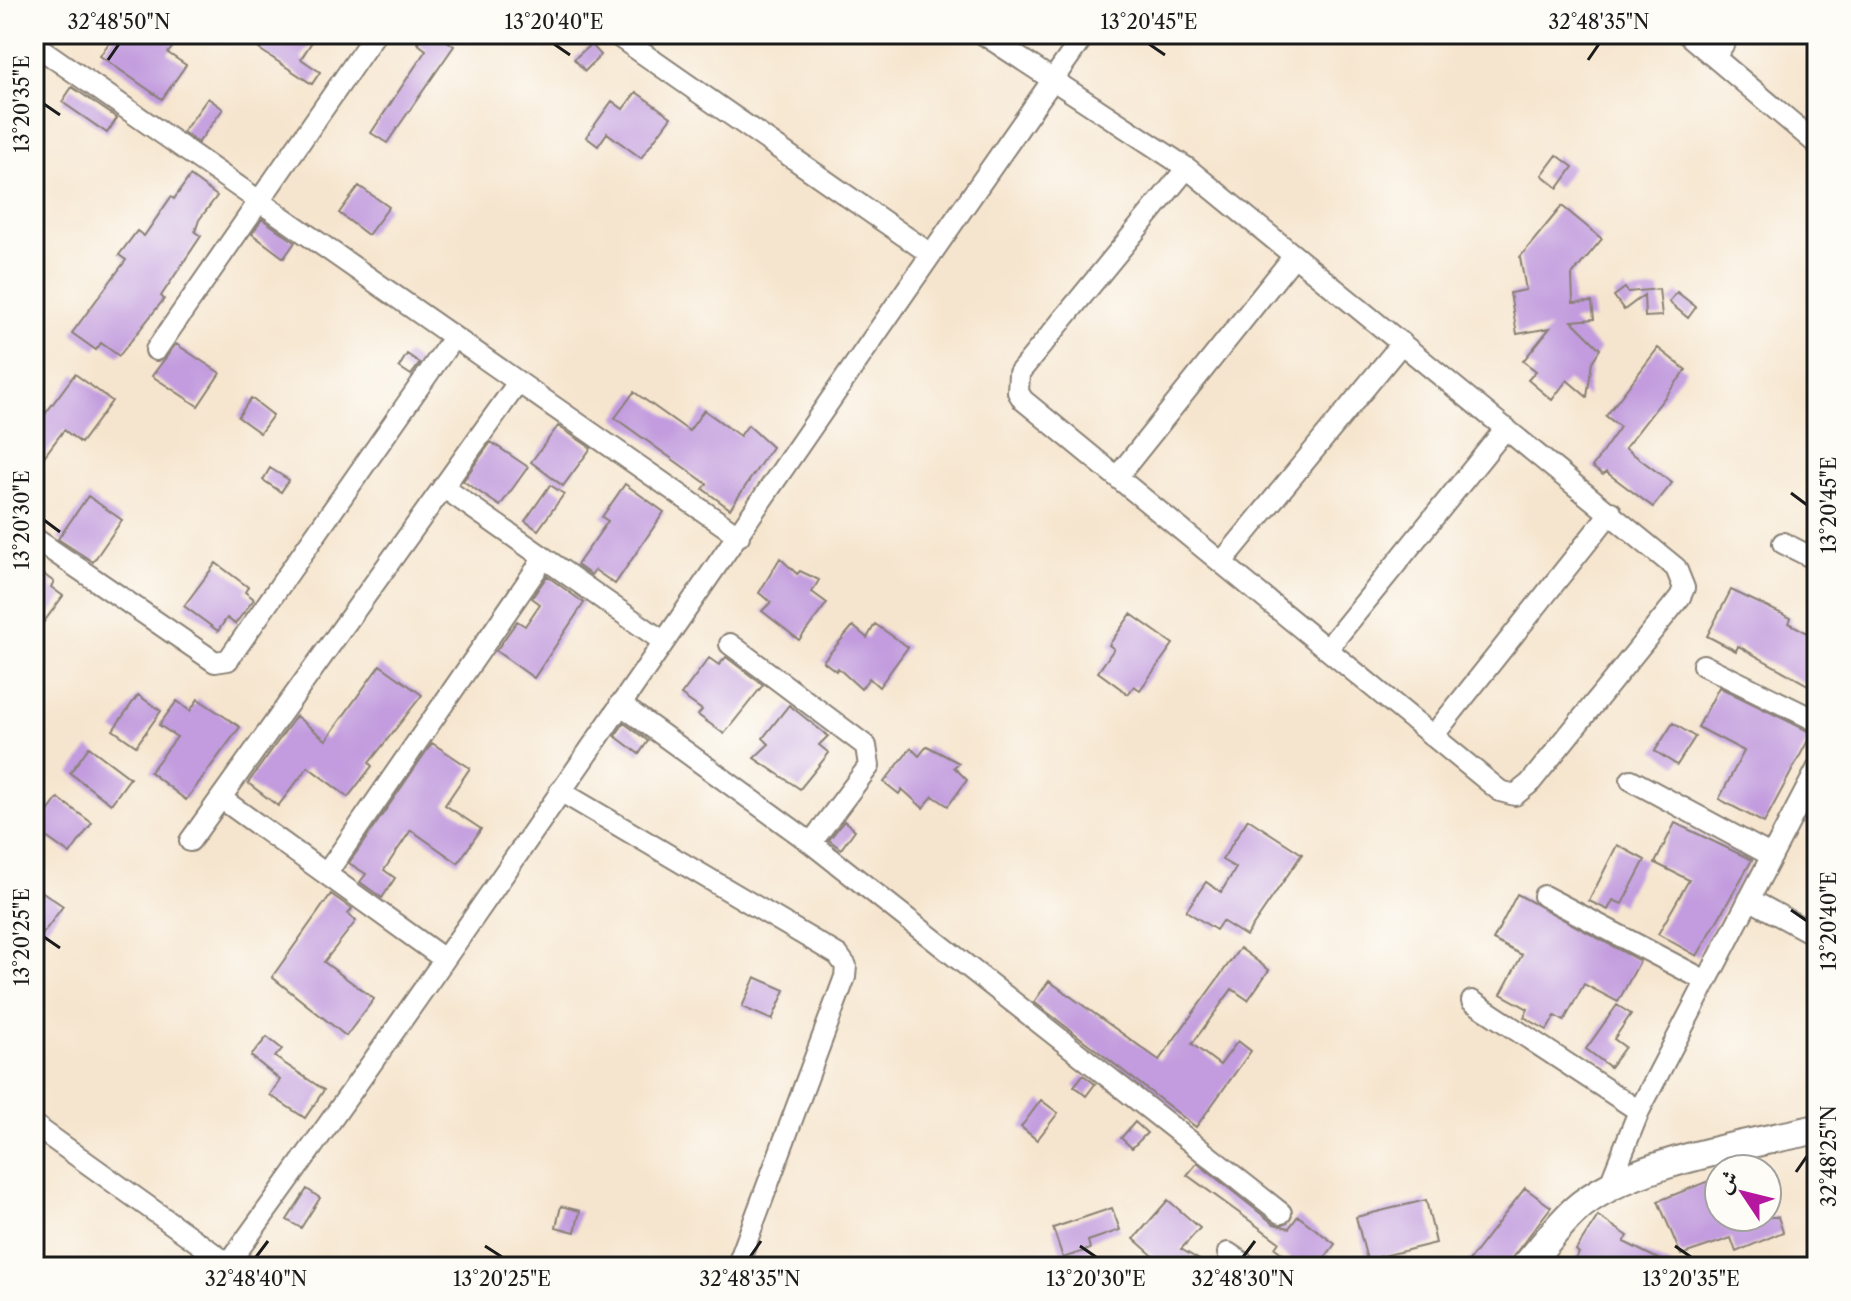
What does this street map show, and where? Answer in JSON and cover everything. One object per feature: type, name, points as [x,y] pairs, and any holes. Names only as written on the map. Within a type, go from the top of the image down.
[{"type":"main road","points":[[1525,1267],[1574,1210],[1609,1186],[1727,1149],[1817,1129]]},
{"type":"street","points":[[156,350],[375,34]]},
{"type":"street","points":[[615,34],[929,253]]},
{"type":"street","points":[[983,34],[1187,168],[1676,568],[1684,588],[1680,597],[1523,791],[1515,795],[1500,791],[1023,400],[1017,383],[1019,373],[1187,168]]},
{"type":"street","points":[[34,1125],[227,1266],[739,536],[929,253],[1085,34]]},
{"type":"street","points":[[1687,34],[1817,144]]},
{"type":"street","points":[[1715,57],[1730,34]]},
{"type":"street","points":[[34,44],[517,384],[739,536]]},
{"type":"street","points":[[1117,477],[1294,256]]},
{"type":"street","points":[[34,538],[215,662],[228,660],[453,338]]},
{"type":"street","points":[[1222,562],[1402,343]]},
{"type":"street","points":[[190,841],[517,384]]},
{"type":"street","points":[[1327,649],[1506,428]]},
{"type":"street","points":[[443,487],[664,642]]},
{"type":"street","points":[[1433,736],[1611,512]]},
{"type":"street","points":[[1783,543],[1817,560]]},
{"type":"street","points":[[326,874],[544,558]]},
{"type":"street","points":[[730,644],[866,746],[869,766],[811,843]]},
{"type":"street","points":[[1703,665],[1817,721]]},
{"type":"street","points":[[620,704],[811,843],[1281,1213]]},
{"type":"street","points":[[1609,1186],[1639,1111],[1817,769]]},
{"type":"street","points":[[1631,780],[1772,856]]},
{"type":"street","points":[[560,791],[838,955],[846,966],[845,977],[737,1267]]},
{"type":"street","points":[[222,799],[444,959]]},
{"type":"street","points":[[1544,896],[1706,981]]},
{"type":"street","points":[[1749,899],[1817,936]]},
{"type":"street","points":[[1472,1001],[1639,1111]]},
{"type":"street","points":[[1228,1253],[1249,1267]]},
{"type":"building","points":[[115,34],[183,34],[168,53],[186,65],[162,99],[100,56]]},
{"type":"building","points":[[269,34],[303,34],[313,40],[301,59],[320,72],[312,84],[259,49]]},
{"type":"building","points":[[424,34],[438,34],[454,46],[387,143],[371,133],[426,50],[417,43]]},
{"type":"building","points":[[591,44],[601,55],[585,71],[574,59]]},
{"type":"building","points":[[72,87],[117,118],[107,133],[62,102]]},
{"type":"building","points":[[636,92],[671,117],[641,158],[607,133],[598,146],[586,137],[612,101],[623,109]]},
{"type":"building","points":[[208,98],[223,109],[198,143],[183,132]]},
{"type":"building","points":[[1557,155],[1573,167],[1558,188],[1542,175]]},
{"type":"building","points":[[190,176],[217,196],[199,220],[195,232],[201,236],[161,296],[164,299],[119,356],[101,343],[96,350],[72,333],[126,260],[119,255],[137,231],[144,236]]},
{"type":"building","points":[[359,186],[389,207],[368,235],[339,213]]},
{"type":"building","points":[[1562,206],[1602,239],[1572,275],[1573,303],[1592,302],[1594,319],[1572,321],[1600,349],[1592,362],[1587,397],[1567,380],[1552,400],[1528,380],[1536,371],[1523,361],[1550,328],[1517,334],[1510,293],[1526,290],[1520,257]]},
{"type":"building","points":[[262,219],[295,242],[284,258],[252,234]]},
{"type":"building","points":[[1625,288],[1628,292],[1659,289],[1662,316],[1645,317],[1644,295],[1624,310],[1614,296]]},
{"type":"building","points":[[1677,292],[1696,307],[1688,318],[1669,302]]},
{"type":"building","points":[[176,344],[220,373],[198,406],[152,376]]},
{"type":"building","points":[[1658,348],[1686,370],[1625,448],[1672,483],[1653,507],[1606,472],[1603,475],[1592,467],[1620,427],[1606,416]]},
{"type":"building","points":[[407,354],[420,363],[411,375],[399,367]]},
{"type":"building","points":[[75,374],[112,401],[81,443],[64,430],[34,470],[34,429]]},
{"type":"building","points":[[634,392],[689,431],[704,410],[740,436],[748,425],[772,447],[730,509],[703,489],[707,484],[615,418]]},
{"type":"building","points":[[251,398],[273,415],[260,433],[238,417]]},
{"type":"building","points":[[558,426],[591,448],[563,486],[531,462]]},
{"type":"building","points":[[491,442],[528,467],[500,506],[463,481]]},
{"type":"building","points":[[270,468],[289,480],[281,492],[263,480]]},
{"type":"building","points":[[625,484],[664,512],[615,584],[595,570],[591,575],[577,565],[608,521],[602,517]]},
{"type":"building","points":[[550,485],[564,494],[538,530],[525,521]]},
{"type":"building","points":[[88,496],[122,520],[93,562],[58,539]]},
{"type":"building","points":[[780,558],[797,574],[800,571],[819,580],[812,592],[827,603],[799,640],[762,611],[771,602],[759,593]]},
{"type":"building","points":[[216,563],[248,587],[245,592],[254,599],[235,624],[227,618],[218,631],[184,606]]},
{"type":"building","points":[[34,567],[54,582],[51,587],[63,596],[43,623],[34,616]]},
{"type":"building","points":[[547,576],[584,603],[534,678],[496,651],[517,621],[525,626],[540,604],[532,598]]},
{"type":"building","points":[[1731,590],[1791,618],[1789,623],[1817,638],[1817,690],[1738,646],[1736,651],[1707,636]]},
{"type":"building","points":[[1131,614],[1173,644],[1140,690],[1134,686],[1128,694],[1098,672],[1114,649],[1109,645]]},
{"type":"building","points":[[875,624],[908,647],[879,687],[869,678],[861,689],[838,668],[836,671],[823,661],[853,626],[867,638]]},
{"type":"building","points":[[726,657],[763,685],[724,734],[698,715],[702,710],[681,695],[709,658],[719,665]]},
{"type":"building","points":[[380,665],[422,695],[369,763],[372,766],[348,797],[308,767],[278,806],[248,783],[296,716],[326,740]]},
{"type":"building","points":[[1719,687],[1812,733],[1764,823],[1719,799],[1744,751],[1698,727]]},
{"type":"building","points":[[138,695],[161,711],[136,746],[113,730]]},
{"type":"building","points":[[198,699],[240,727],[186,800],[150,772],[177,737],[159,725],[177,701],[190,711]]},
{"type":"building","points":[[789,705],[828,736],[819,745],[829,753],[800,789],[754,758],[769,744],[763,738]]},
{"type":"building","points":[[624,723],[648,741],[639,754],[615,736]]},
{"type":"building","points":[[1673,723],[1695,737],[1677,765],[1655,751]]},
{"type":"building","points":[[432,743],[470,768],[445,805],[481,829],[458,863],[411,830],[384,870],[395,878],[382,898],[360,882],[366,874],[349,863]]},
{"type":"building","points":[[927,746],[959,763],[954,767],[967,780],[948,806],[933,796],[923,808],[902,789],[899,794],[884,782],[911,748],[919,756]]},
{"type":"building","points":[[89,747],[130,778],[111,804],[70,773]]},
{"type":"building","points":[[58,798],[92,823],[70,854],[35,829]]},
{"type":"building","points":[[1248,819],[1302,854],[1246,936],[1222,921],[1216,930],[1186,911],[1206,882],[1221,892],[1236,868],[1222,860]]},
{"type":"building","points":[[844,821],[855,830],[841,849],[829,840]]},
{"type":"building","points":[[1675,823],[1752,860],[1697,956],[1658,934],[1689,880],[1655,863]]},
{"type":"building","points":[[1617,845],[1645,860],[1622,904],[1613,900],[1608,910],[1589,901]]},
{"type":"building","points":[[34,886],[63,906],[34,946]]},
{"type":"building","points":[[331,894],[352,909],[348,914],[356,921],[324,962],[374,999],[346,1036],[272,977]]},
{"type":"building","points":[[1517,894],[1640,961],[1618,1002],[1584,984],[1564,1021],[1555,1016],[1547,1030],[1524,1017],[1528,1009],[1501,994],[1522,955],[1493,940]]},
{"type":"building","points":[[1240,948],[1269,970],[1248,1000],[1232,989],[1192,1044],[1220,1065],[1238,1041],[1251,1051],[1196,1127],[1034,1002],[1049,981],[1159,1060]]},
{"type":"building","points":[[755,977],[785,990],[772,1020],[742,1007]]},
{"type":"building","points":[[1617,1005],[1631,1014],[1614,1039],[1625,1047],[1610,1067],[1586,1049]]},
{"type":"building","points":[[267,1037],[282,1049],[275,1057],[324,1090],[305,1118],[270,1095],[280,1080],[251,1056]]},
{"type":"building","points":[[1083,1075],[1095,1084],[1086,1096],[1074,1086]]},
{"type":"building","points":[[1041,1100],[1058,1113],[1037,1140],[1021,1127]]},
{"type":"building","points":[[1135,1122],[1147,1133],[1132,1148],[1121,1138]]},
{"type":"building","points":[[1197,1163],[1274,1224],[1289,1228],[1298,1216],[1335,1244],[1318,1267],[1300,1267],[1275,1248],[1279,1242],[1187,1175]]},
{"type":"building","points":[[1703,1183],[1703,1233],[1781,1233],[1736,1252],[1731,1238],[1681,1255],[1658,1201]]},
{"type":"building","points":[[1525,1188],[1551,1207],[1506,1267],[1464,1267]]},
{"type":"building","points":[[307,1189],[320,1198],[301,1228],[287,1220]]},
{"type":"building","points":[[1168,1200],[1200,1228],[1181,1249],[1211,1267],[1154,1267],[1159,1261],[1134,1239]]},
{"type":"building","points":[[1426,1200],[1436,1243],[1367,1260],[1356,1217]]},
{"type":"building","points":[[561,1206],[580,1211],[575,1232],[556,1227]]},
{"type":"building","points":[[1112,1208],[1120,1230],[1088,1241],[1090,1249],[1063,1258],[1053,1228]]},
{"type":"building","points":[[1598,1216],[1628,1236],[1624,1242],[1674,1267],[1570,1267],[1579,1253],[1576,1250]]}]
